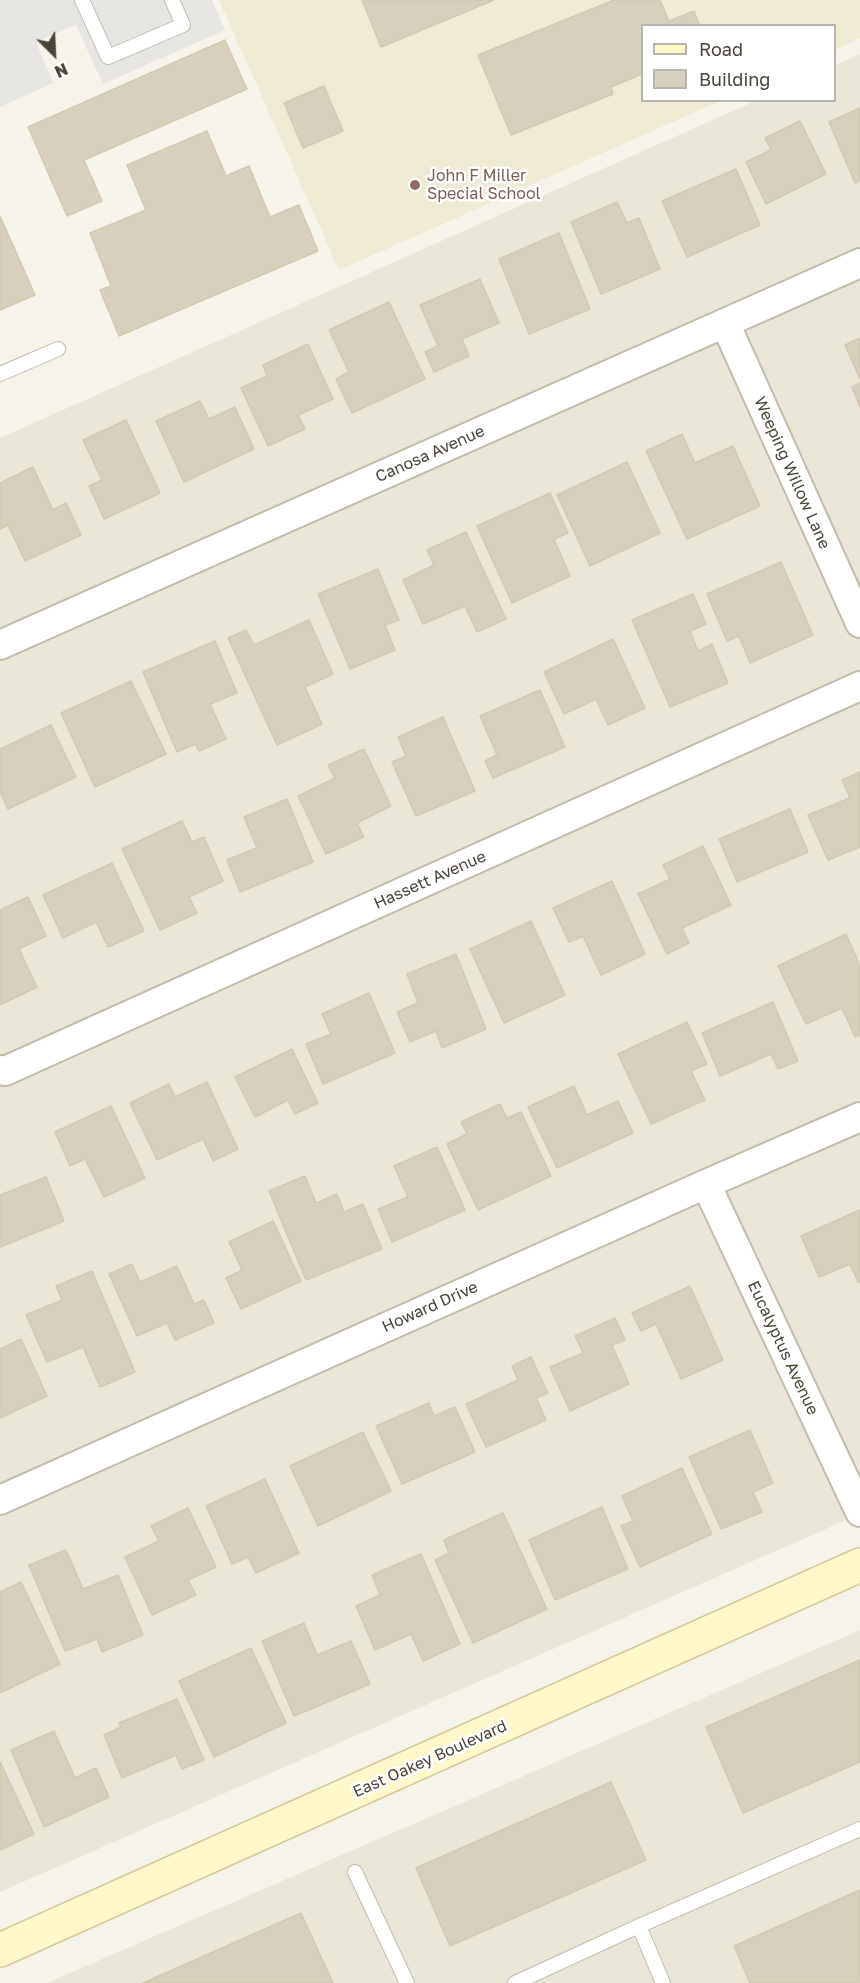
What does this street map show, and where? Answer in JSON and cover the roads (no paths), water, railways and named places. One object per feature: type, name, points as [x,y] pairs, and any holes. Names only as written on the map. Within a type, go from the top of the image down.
[{"type":"street","name":"Canosa Avenue","points":[[0,645],[860,263]]},
{"type":"street","name":"Weeping Willow Lane","points":[[725,323],[860,623]]},
{"type":"street","name":"Hassett Avenue","points":[[0,1071],[5,1071],[860,686]]},
{"type":"street","name":"Howard Drive","points":[[0,1500],[705,1184],[860,1117]]},
{"type":"street","name":"Eucalyptus Avenue","points":[[705,1184],[860,1512]]},
{"type":"street","name":"East Oakey Boulevard","points":[[0,1950],[860,1565]]},
{"type":"lane","points":[[82,0],[108,57],[183,25],[172,0]]},
{"type":"lane","points":[[0,374],[58,349]]},
{"type":"lane","points":[[515,1983],[860,1829]]},
{"type":"lane","points":[[355,1872],[406,1983]]},
{"type":"lane","points":[[639,1926],[663,1983]]},
{"type":"place","name":"John F Miller Special School","points":[[415,185]]}]
